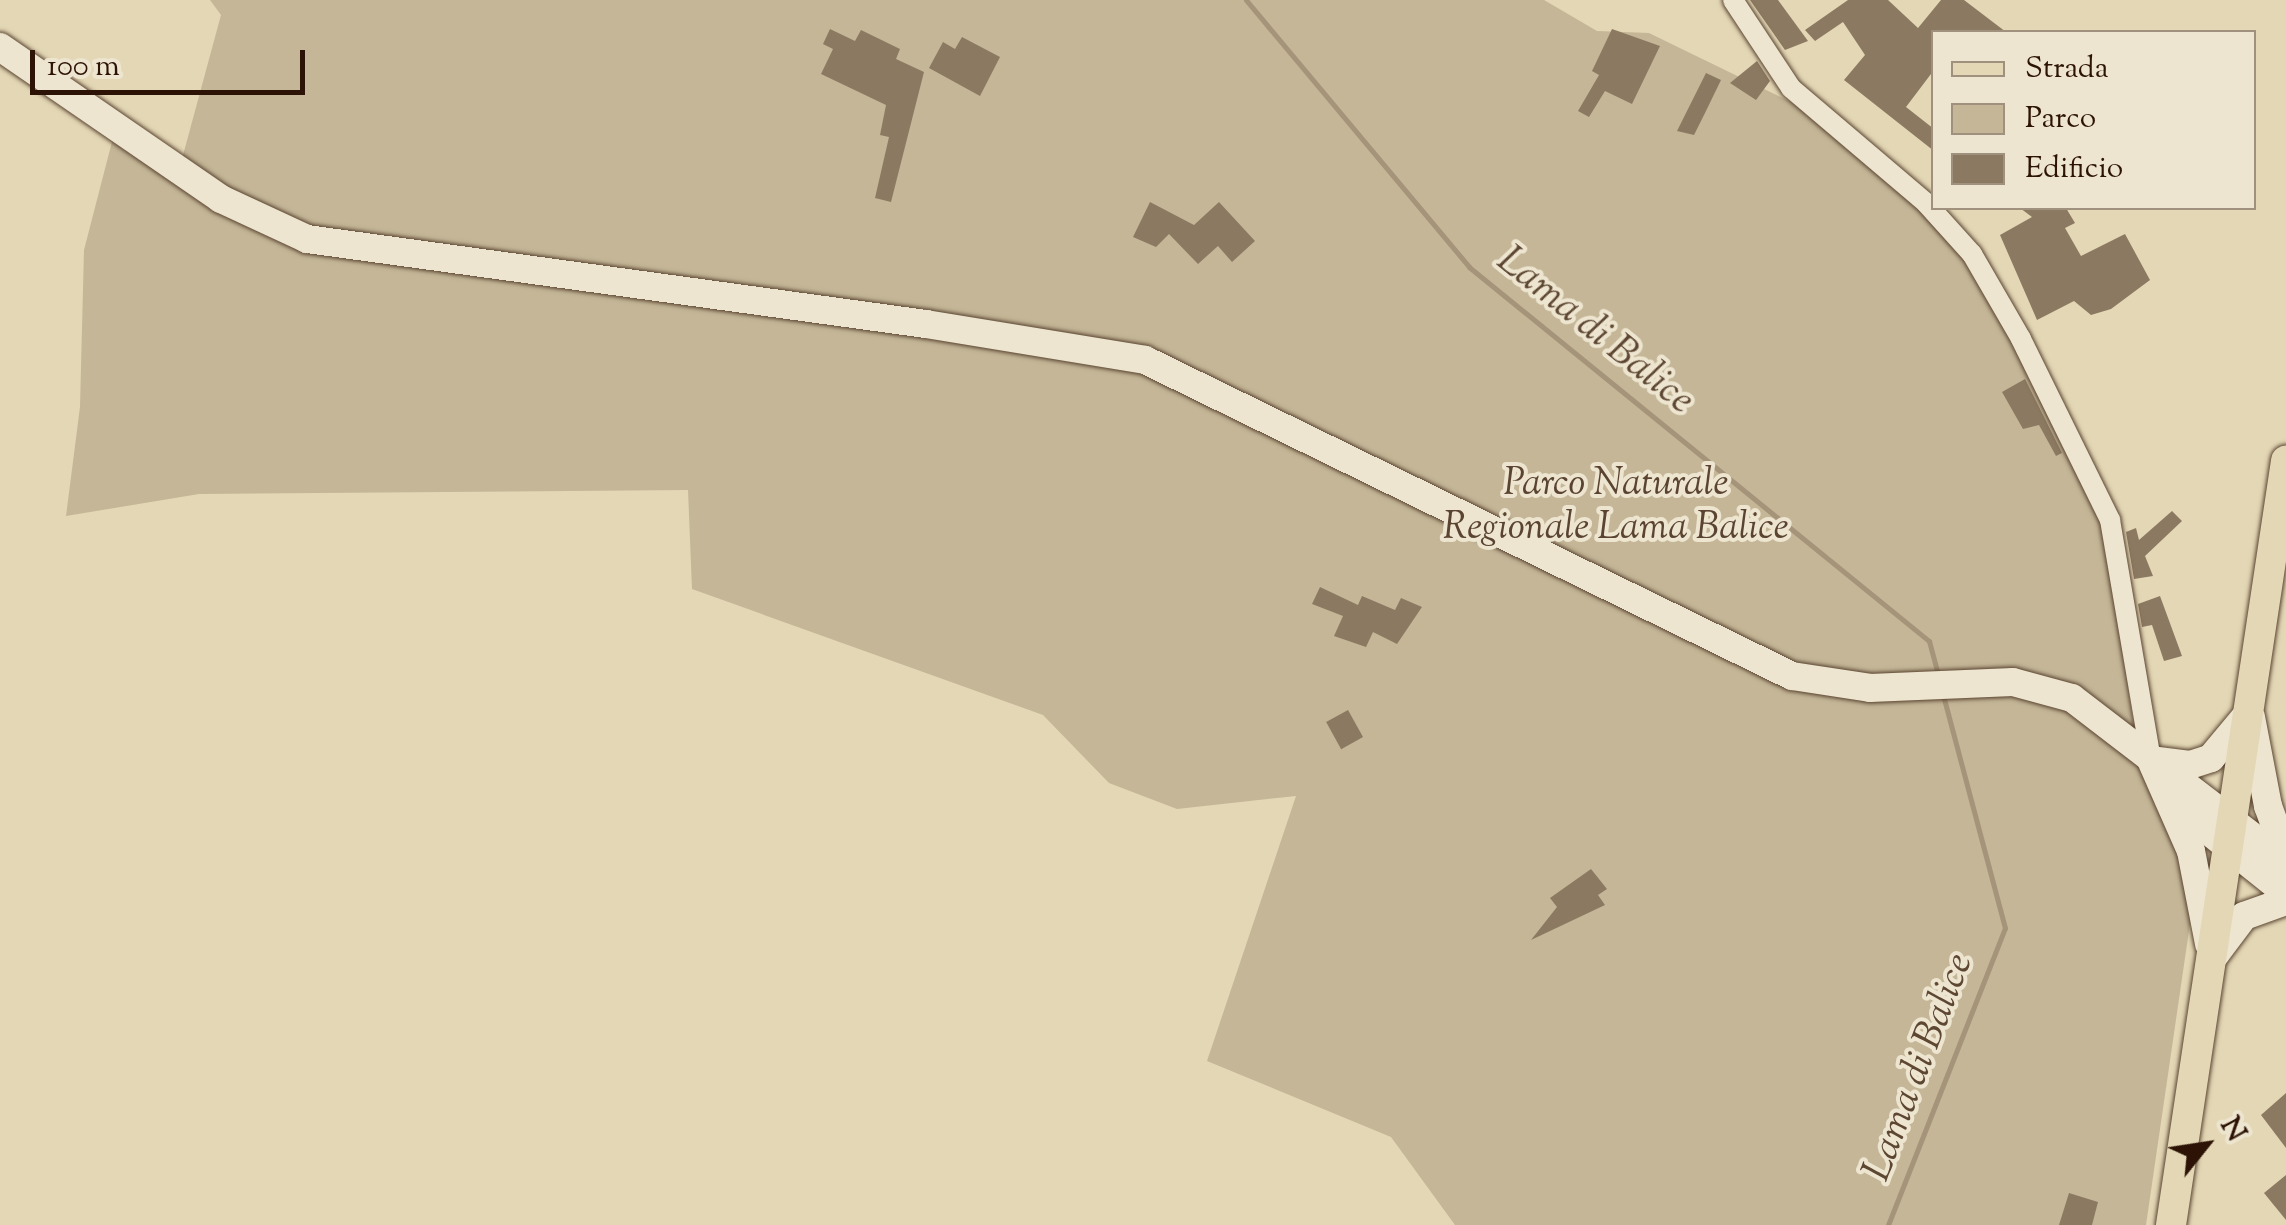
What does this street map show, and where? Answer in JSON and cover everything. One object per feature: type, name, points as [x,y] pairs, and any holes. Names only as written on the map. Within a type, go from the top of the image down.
[{"type":"main road","points":[[0,47],[270,227],[307,239],[926,324],[1145,360],[1764,665],[1854,687],[2037,686],[2082,704],[2151,760],[2230,834],[2286,897],[2244,916],[2211,961]]},
{"type":"main road","points":[[2171,1225],[2286,461]]},
{"type":"main road","points":[[2151,760],[2190,765],[2211,758],[2237,734],[2249,707]]},
{"type":"main road","points":[[2249,707],[2268,806],[2286,859]]},
{"type":"main road","points":[[2151,760],[2193,858],[2211,961]]},
{"type":"main road","points":[[2168,796],[2230,834],[2286,859]]},
{"type":"street","points":[[1733,0],[1791,88],[1931,209]]},
{"type":"street","points":[[1932,210],[1972,254],[2021,339],[2110,520],[2151,760]]},
{"type":"green space","name":"Parco Naturale Regionale Lama Balice","points":[[210,0],[1544,0],[1597,31],[1649,33],[1805,109],[1952,224],[2102,504],[2140,771],[2173,822],[2192,910],[2146,1225],[1455,1225],[1391,1137],[1207,1061],[1296,796],[1177,809],[1109,783],[1043,715],[692,589],[688,490],[199,494],[66,516],[80,407],[84,250],[114,134],[176,181],[221,15]]},
{"type":"building","points":[[1750,0],[1778,0],[1808,41],[1785,50]]},
{"type":"building","points":[[1848,0],[1888,0],[1918,28],[1941,0],[1964,0],[2003,30],[1931,30],[1931,74],[1906,107],[1931,127],[1931,149],[1844,80],[1865,55],[1843,22],[1815,41],[1805,30]]},
{"type":"building","points":[[830,29],[855,41],[861,30],[900,49],[896,59],[924,72],[891,202],[875,198],[889,137],[880,135],[886,105],[821,74],[833,49],[823,44]]},
{"type":"building","points":[[1612,29],[1660,46],[1632,104],[1605,91],[1589,117],[1578,111],[1599,75],[1592,71]]},
{"type":"building","points":[[962,37],[1000,57],[980,96],[929,68],[943,42],[955,49]]},
{"type":"building","points":[[1757,61],[1770,81],[1756,100],[1730,83]]},
{"type":"building","points":[[1706,73],[1721,80],[1694,135],[1677,131]]},
{"type":"building","points":[[1150,202],[1194,225],[1219,202],[1255,241],[1232,262],[1218,246],[1198,264],[1169,234],[1156,247],[1133,237]]},
{"type":"building","points":[[2023,210],[2067,210],[2075,223],[2065,228],[2081,256],[2125,234],[2150,280],[2111,309],[2091,315],[2074,301],[2037,320],[2000,235],[2032,217]]},
{"type":"building","points":[[2025,379],[2062,453],[2056,456],[2039,425],[2023,429],[2002,392]]},
{"type":"building","points":[[2172,511],[2182,521],[2145,556],[2153,576],[2134,579],[2126,532],[2136,528],[2139,540]]},
{"type":"building","points":[[1320,587],[1358,605],[1362,596],[1395,610],[1401,598],[1422,607],[1397,644],[1373,632],[1366,647],[1334,636],[1343,616],[1312,604]]},
{"type":"building","points":[[2160,596],[2182,656],[2164,661],[2152,625],[2142,627],[2138,604]]},
{"type":"building","points":[[1348,710],[1363,737],[1341,749],[1326,722]]},
{"type":"building","points":[[1591,869],[1607,889],[1598,895],[1605,905],[1531,940],[1557,907],[1550,898]]},
{"type":"building","points":[[2286,1093],[2286,1148],[2261,1115]]},
{"type":"building","points":[[2286,1175],[2286,1220],[2264,1193]]},
{"type":"building","points":[[2069,1193],[2098,1202],[2092,1225],[2059,1225]]},
{"type":"waterway","name":"Lama di Balice","points":[[1246,0],[1469,267],[1929,641],[1937,671]]},
{"type":"waterway","name":"Lama di Balice","points":[[1888,1225],[2005,928],[1944,698]]}]
